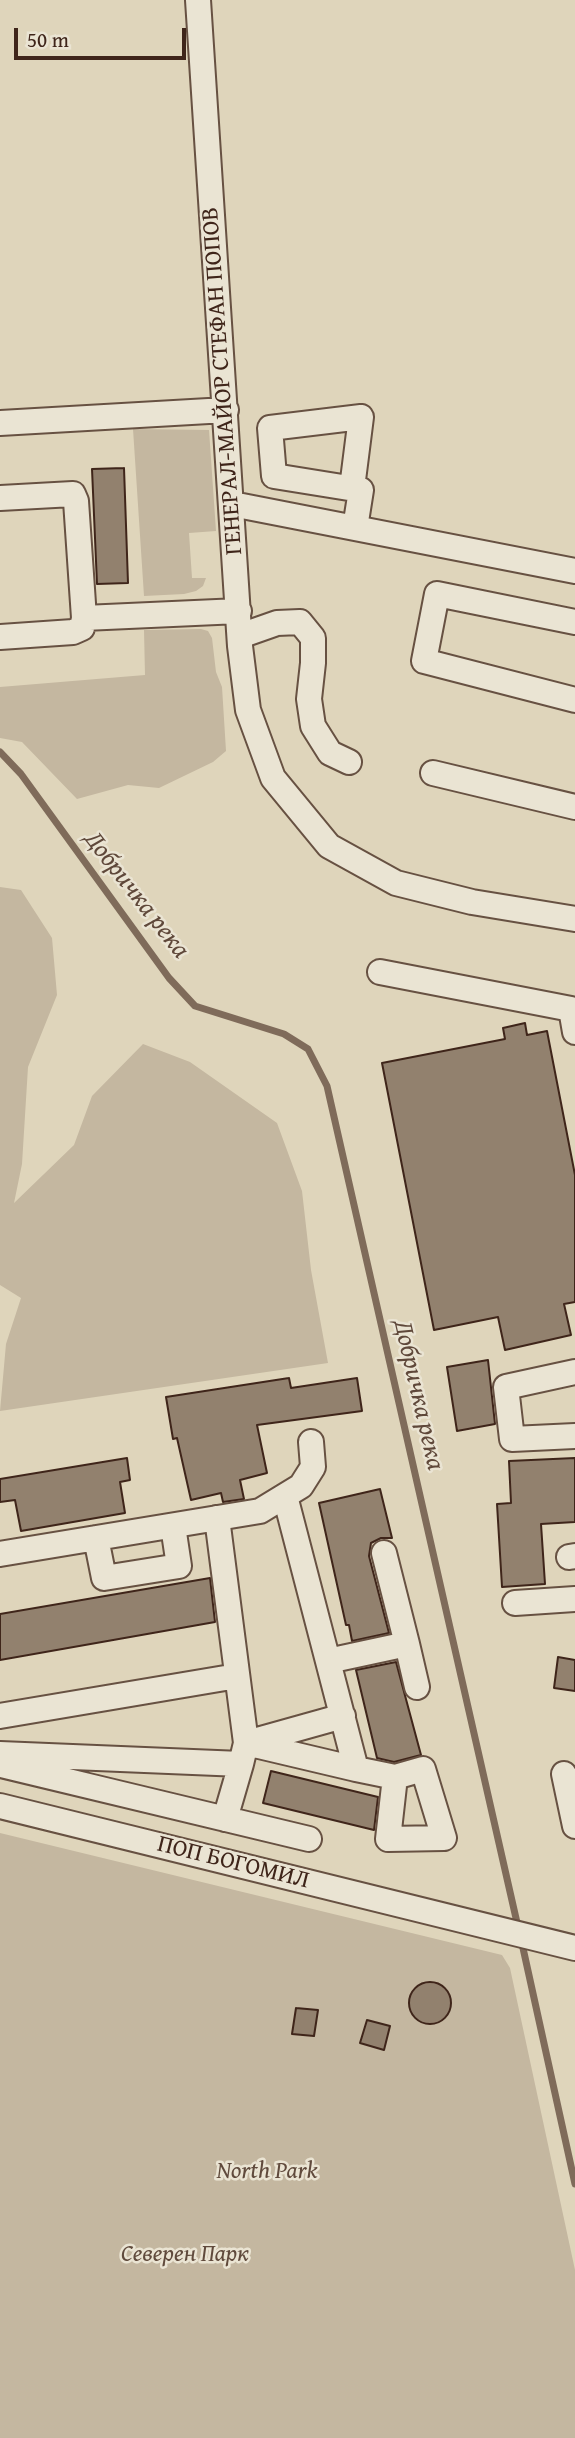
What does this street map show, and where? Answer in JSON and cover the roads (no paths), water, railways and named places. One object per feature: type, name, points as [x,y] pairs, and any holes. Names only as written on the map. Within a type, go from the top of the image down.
[{"type":"street","name":"ГЕНЕРАЛ-МАЙОР СТЕФАН ПОПОВ","points":[[198,0],[240,636],[248,710],[273,778],[329,846],[396,883],[472,902],[575,919]]},
{"type":"street","points":[[0,423],[226,410]]},
{"type":"street","points":[[352,488],[361,490],[355,528]]},
{"type":"street","points":[[0,498],[73,495],[76,501],[84,618],[82,628],[74,632],[0,637]]},
{"type":"street","points":[[232,504],[575,571]]},
{"type":"street","points":[[575,622],[437,594],[424,661],[575,700]]},
{"type":"street","points":[[84,618],[239,611]]},
{"type":"street","points":[[240,636],[277,624],[300,622],[313,638],[309,699],[313,726],[330,753],[349,762]]},
{"type":"street","points":[[433,774],[575,807]]},
{"type":"street","points":[[380,972],[571,1009],[575,1032]]},
{"type":"street","points":[[575,1372],[506,1387],[512,1439],[575,1436]]},
{"type":"street","points":[[0,1554],[260,1511],[302,1486],[313,1467],[311,1442]]},
{"type":"street","points":[[285,1496],[356,1769]]},
{"type":"street","points":[[217,1518],[244,1754],[226,1819]]},
{"type":"street","points":[[96,1538],[104,1578],[179,1566],[173,1526]]},
{"type":"street","points":[[384,1553],[417,1687]]},
{"type":"street","points":[[515,1603],[575,1599]]},
{"type":"street","points":[[328,1661],[407,1644]]},
{"type":"street","points":[[0,1716],[237,1676]]},
{"type":"street","points":[[244,1754],[342,1716]]},
{"type":"street","points":[[0,1754],[244,1754],[395,1777]]},
{"type":"street","points":[[0,1765],[309,1839]]},
{"type":"street","points":[[564,1774],[575,1826]]},
{"type":"street","name":"ПОП БОГОМИЛ","points":[[0,1806],[564,1945]]},
{"type":"waterway","name":"Добричка река","points":[[0,752],[21,774],[169,978],[195,1006],[284,1034],[308,1049],[327,1086],[518,1927]]},
{"type":"waterway","name":"Добричка река","points":[[521,1939],[575,2184]]},
{"type":"park label","name":"North Park","points":[[267,2172]]},
{"type":"park label","name":"Северен Парк","points":[[185,2255]]}]
